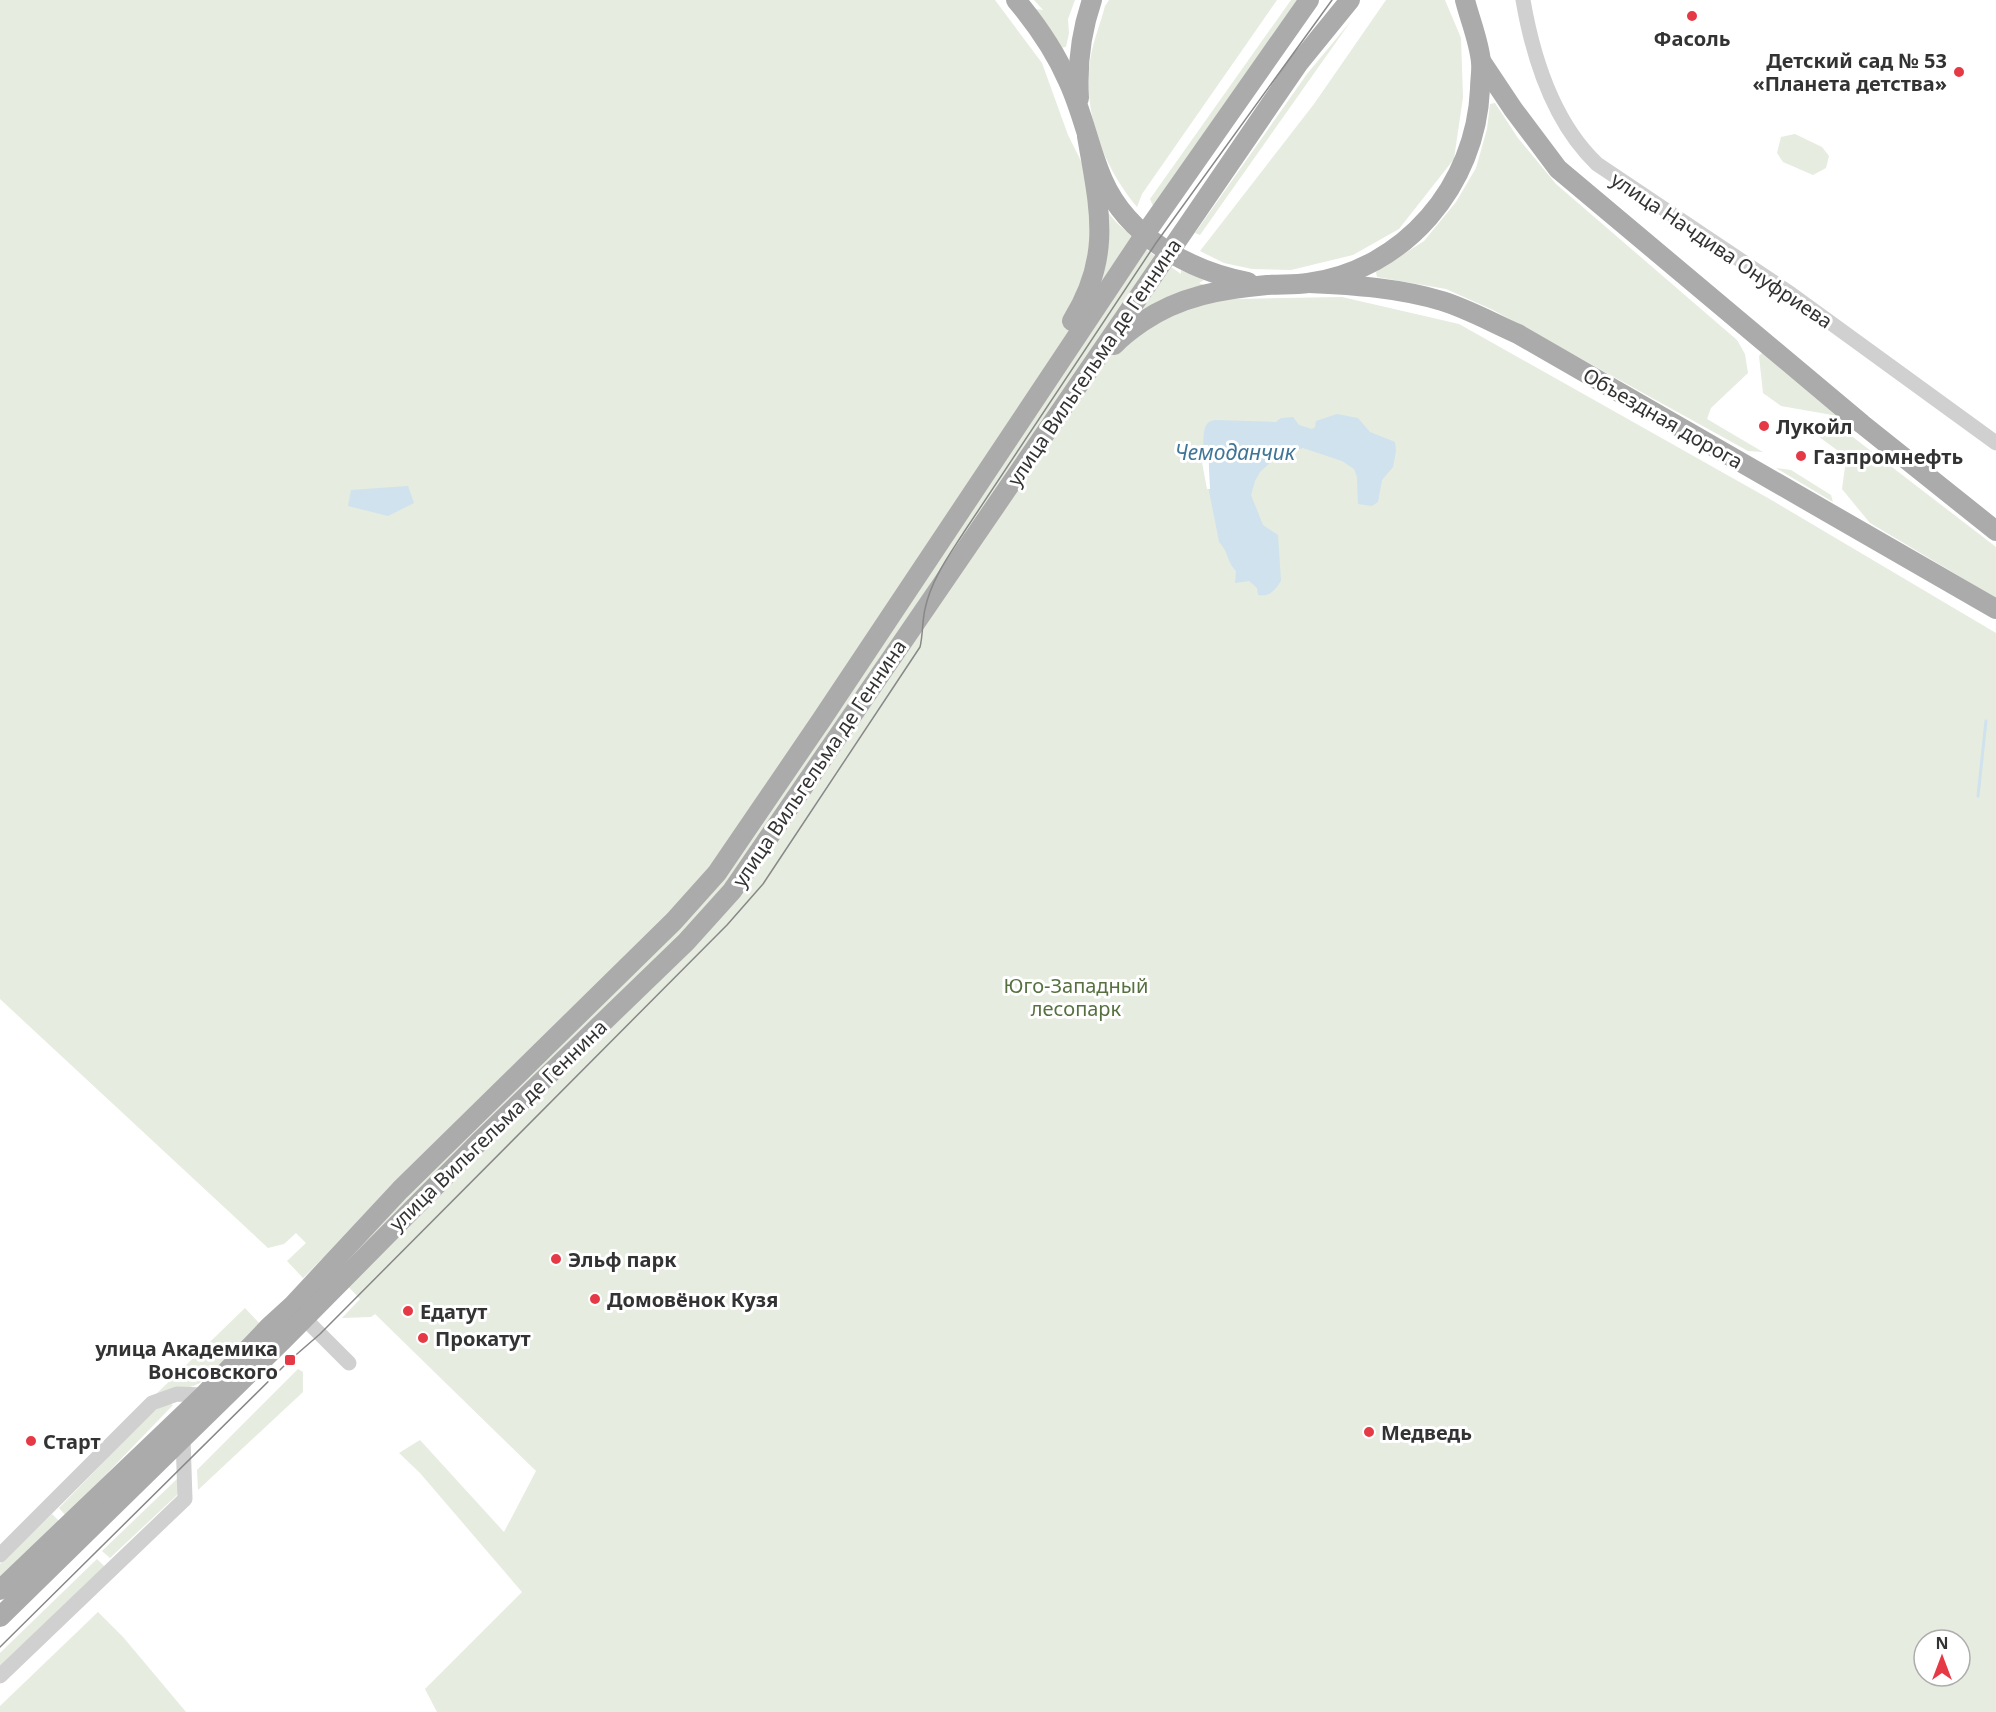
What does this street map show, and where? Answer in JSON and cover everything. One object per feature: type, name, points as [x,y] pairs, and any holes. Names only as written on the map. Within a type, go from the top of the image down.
[{"type":"main road","points":[[1016,0],[1052,49],[1069,82],[1104,182],[1131,222],[1181,260],[1224,277],[1269,285]]},
{"type":"main road","points":[[1080,111],[1079,56],[1084,22],[1092,0]]},
{"type":"main road","name":"улица Вильгельма де Геннина","points":[[0,1617],[183,1438],[298,1312],[400,1190],[695,900],[717,873],[1145,234],[1309,0]]},
{"type":"main road","name":"улица Вильгельма де Геннина","points":[[0,1590],[204,1395],[298,1312],[471,1150],[686,942],[732,891],[1084,379],[1168,251],[1298,64],[1350,0]]},
{"type":"main road","points":[[1084,379],[1120,338],[1169,307],[1214,291],[1309,283],[1354,271],[1376,261],[1409,238],[1440,204],[1462,168],[1476,128],[1481,61],[1465,0]]},
{"type":"main road","points":[[1481,61],[1513,109],[1558,169],[1862,424],[1996,531]]},
{"type":"main road","points":[[960,511],[1014,410],[1082,304],[1092,282],[1099,249],[1099,210],[1087,136]]},
{"type":"main road","name":"Объездная дорога","points":[[1309,283],[1359,285],[1433,299],[1518,334],[1996,609]]},
{"type":"street","name":"улица Начдива Онуфриева","points":[[1523,0],[1536,58],[1556,109],[1582,150],[1597,164],[1791,294],[1996,443]]},
{"type":"street","points":[[298,1312],[349,1363]]},
{"type":"street","points":[[0,1555],[152,1403],[177,1394],[204,1395]]},
{"type":"street","points":[[0,1676],[184,1499],[183,1438]]},
{"type":"green space","name":"Юго-Западный лесопарк","points":[[0,0],[995,0],[1042,63],[1068,135],[1105,209],[1144,248],[1181,274],[1181,270],[1204,280],[1199,283],[1237,299],[1342,297],[1459,324],[1768,498],[1996,633],[1996,1712],[437,1712],[425,1689],[522,1592],[420,1473],[399,1453],[420,1440],[504,1532],[536,1471],[375,1314],[371,1317],[342,1318],[360,1299],[322,1259],[303,1278],[287,1261],[306,1243],[296,1233],[284,1244],[268,1248],[0,999]]},
{"type":"green space","points":[[1034,0],[1075,0],[1068,19],[1069,33],[1066,47],[1060,48],[1034,9],[1043,10]]},
{"type":"green space","points":[[1109,0],[1277,0],[1142,194],[1137,207],[1114,174],[1105,155],[1092,116],[1089,96],[1091,55],[1105,6]]},
{"type":"green space","points":[[1291,0],[1297,0],[1153,206],[1150,199]]},
{"type":"green space","points":[[1386,0],[1445,0],[1461,38],[1463,97],[1454,159],[1399,229],[1353,255],[1291,270],[1252,269],[1224,263],[1200,251],[1314,104]]},
{"type":"green space","points":[[1351,21],[1200,235],[1195,233],[1307,74]]},
{"type":"green space","points":[[1495,103],[1518,138],[1556,184],[1737,340],[1745,354],[1748,373],[1711,408],[1707,419],[1763,452],[1748,451],[1493,310],[1446,289],[1377,277],[1376,272],[1424,241],[1456,202],[1476,168],[1487,129],[1490,104]]},
{"type":"green space","points":[[1795,134],[1822,147],[1829,156],[1826,168],[1813,175],[1783,162],[1777,153],[1781,137]]},
{"type":"green space","points":[[1763,352],[1838,416],[1781,406],[1763,393],[1759,356]]},
{"type":"green space","points":[[1803,425],[1845,431],[1996,547],[1996,598],[1870,523],[1842,489],[1845,467],[1849,459]]},
{"type":"green space","points":[[1776,468],[1791,470],[1831,495],[1833,502]]},
{"type":"green space","points":[[245,1308],[261,1325],[200,1383],[152,1398]]},
{"type":"green space","points":[[298,1369],[303,1372],[303,1392],[198,1490],[197,1470]]},
{"type":"green space","points":[[169,1403],[173,1405],[66,1516],[59,1508],[153,1411]]},
{"type":"green space","points":[[177,1479],[180,1484],[177,1495],[110,1558],[102,1551]]},
{"type":"green space","points":[[52,1514],[59,1521],[0,1579],[0,1564]]},
{"type":"green space","points":[[97,1559],[105,1567],[0,1667],[0,1653]]},
{"type":"green space","points":[[98,1612],[123,1637],[186,1712],[0,1712],[0,1706]]},
{"type":"water","name":"Чемоданчик","points":[[1337,414],[1358,418],[1370,432],[1395,442],[1393,467],[1382,480],[1378,502],[1372,506],[1358,504],[1357,477],[1354,469],[1342,461],[1303,448],[1272,461],[1260,472],[1251,495],[1263,525],[1278,535],[1281,581],[1269,594],[1258,595],[1257,588],[1249,581],[1235,583],[1236,571],[1219,542],[1205,467],[1203,438],[1206,426],[1215,420],[1276,422],[1281,418],[1293,417],[1299,425],[1312,429],[1316,421]]},
{"type":"water","points":[[408,486],[414,503],[388,516],[348,506],[351,490]]},
{"type":"pier","points":[[1201,445],[1208,445],[1210,489],[1207,489]]},
{"type":"waterway","points":[[1978,796],[1986,721]]},
{"type":"tram line","points":[[0,1647],[290,1360],[320,1334],[727,925],[763,884],[920,647],[928,598],[952,550],[1156,243],[1332,0]]},
{"type":"place","name":"Фасоль","points":[[1692,16]]},
{"type":"place","name":"Детский сад № 53 «Планета детства»","points":[[1959,72]]},
{"type":"place","name":"Лукойл","points":[[1764,426]]},
{"type":"place","name":"Газпромнефть","points":[[1801,456]]},
{"type":"place","name":"Эльф парк","points":[[556,1259]]},
{"type":"place","name":"Домовёнок Кузя","points":[[595,1299]]},
{"type":"place","name":"Едатут","points":[[408,1311]]},
{"type":"place","name":"Прокатут","points":[[423,1338]]},
{"type":"place","name":"улица Академика Вонсовского","points":[[290,1360]]},
{"type":"place","name":"Медведь","points":[[1369,1432]]},
{"type":"place","name":"Старт","points":[[31,1441]]}]
